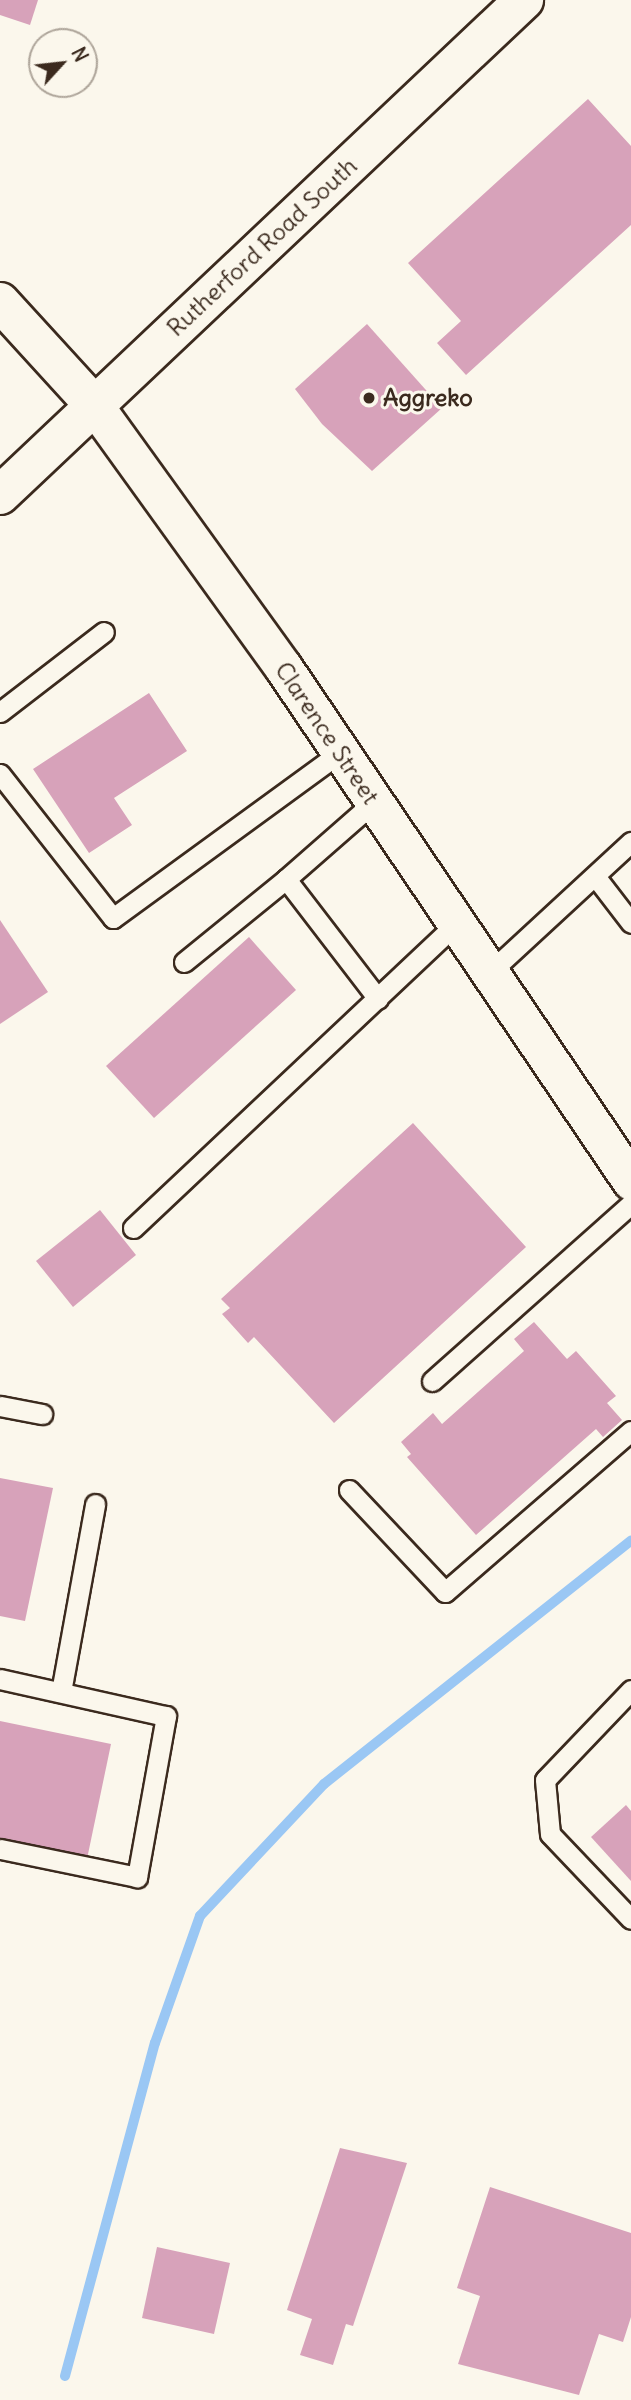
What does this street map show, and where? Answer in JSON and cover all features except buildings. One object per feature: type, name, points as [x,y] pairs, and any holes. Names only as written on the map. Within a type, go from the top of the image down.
[{"type":"street","name":"Rutherford Road South","points":[[0,495],[524,0]]},
{"type":"street","name":"Clarence Street","points":[[0,302],[94,405],[341,752],[631,1181]]},
{"type":"lane","points":[[0,712],[104,632]]},
{"type":"lane","points":[[0,774],[113,918],[341,752]]},
{"type":"lane","points":[[184,962],[286,879],[374,802]]},
{"type":"lane","points":[[490,972],[631,842]]},
{"type":"lane","points":[[595,876],[631,923]]},
{"type":"lane","points":[[286,879],[377,999]]},
{"type":"lane","points":[[133,1228],[457,923]]},
{"type":"lane","points":[[432,1381],[631,1203]]},
{"type":"lane","points":[[0,1406],[42,1414]]},
{"type":"lane","points":[[349,1490],[444,1592],[631,1431]]},
{"type":"lane","points":[[61,1692],[95,1504]]},
{"type":"lane","points":[[0,1679],[166,1716],[137,1877],[0,1849]]},
{"type":"lane","points":[[631,1690],[545,1780],[550,1834],[631,1919]]},
{"type":"waterway","points":[[65,2376],[155,2043],[200,1916],[324,1784],[631,1541]]},
{"type":"place","name":"Aggreko","points":[[369,398]]}]
